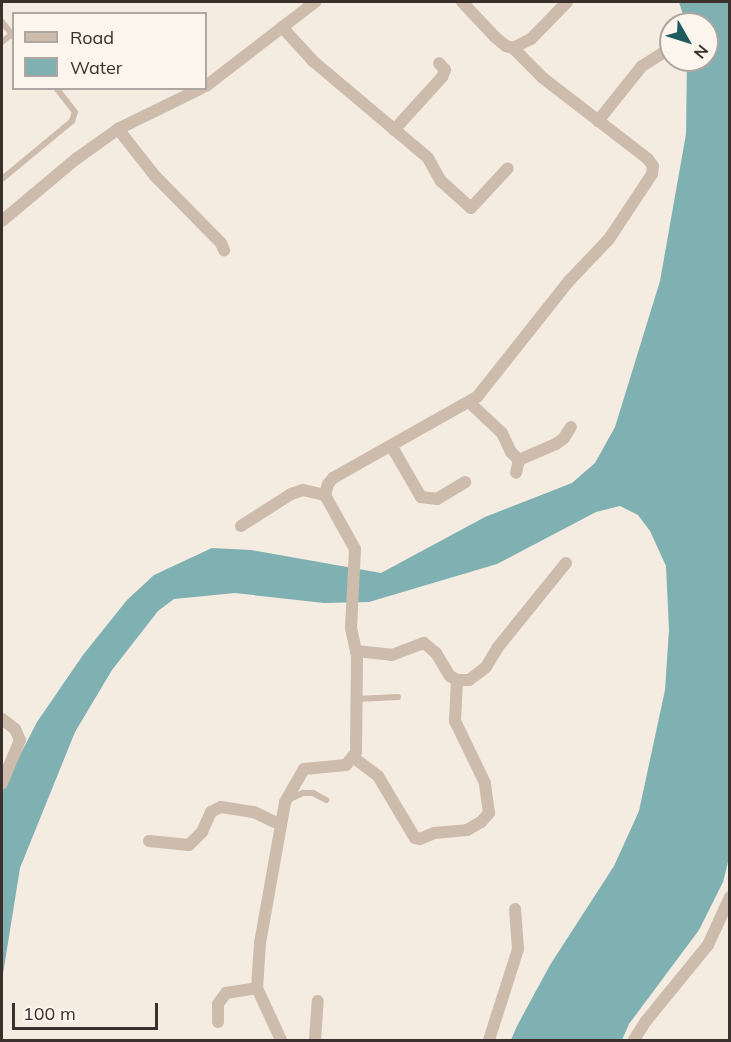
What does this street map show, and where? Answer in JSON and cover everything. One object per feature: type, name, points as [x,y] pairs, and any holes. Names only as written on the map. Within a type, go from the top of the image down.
[{"type":"street","points":[[207,85],[315,2]]},
{"type":"street","points":[[280,1041],[257,988],[260,943],[285,802],[304,770],[346,765],[354,758],[356,651],[351,628],[355,549],[325,495],[328,484],[333,478],[470,403],[569,281],[609,239],[652,174],[653,166],[648,159],[543,78],[513,48],[506,46],[495,37],[462,2]]},
{"type":"street","points":[[513,48],[531,39],[567,2]]},
{"type":"street","points":[[282,27],[313,61],[428,158],[441,181],[471,208],[508,168]]},
{"type":"street","points":[[598,121],[642,66],[659,56]]},
{"type":"street","points":[[394,130],[442,77],[445,70],[439,63]]},
{"type":"street","points":[[2,221],[76,159],[118,129],[198,90]]},
{"type":"street","points":[[118,129],[155,176],[221,243],[224,250]]},
{"type":"street","points":[[470,403],[495,424],[519,460],[516,473]]},
{"type":"street","points":[[519,460],[556,444],[564,438],[571,427]]},
{"type":"street","points":[[392,447],[421,497],[437,499],[465,482]]},
{"type":"street","points":[[241,526],[291,494],[303,490],[325,495]]},
{"type":"street","points":[[356,651],[392,655],[424,643],[436,653],[441,665],[457,680],[469,680],[486,667],[498,647],[566,563]]},
{"type":"street","points":[[354,758],[378,776],[415,838],[420,839],[434,833],[467,830],[481,822],[489,813],[488,795],[474,757],[455,721],[457,680]]},
{"type":"street","points":[[2,719],[15,729],[20,740],[2,783]]},
{"type":"street","points":[[149,841],[189,844],[202,832],[211,812],[221,807],[254,812],[281,825]]},
{"type":"street","points":[[634,1041],[646,1022],[708,945],[729,897]]},
{"type":"street","points":[[489,1041],[518,949],[515,909]]},
{"type":"street","points":[[218,1022],[218,1004],[226,993],[257,988]]},
{"type":"street","points":[[315,1041],[318,1001]]},
{"type":"lane","points":[[2,22],[12,34]]},
{"type":"lane","points":[[2,179],[72,121],[75,112],[58,90]]},
{"type":"lane","points":[[356,699],[398,697]]},
{"type":"lane","points":[[285,802],[303,793],[313,793],[326,800]]},
{"type":"water","points":[[679,2],[729,2],[729,858],[723,882],[699,930],[629,1024],[622,1040],[511,1040],[550,965],[614,866],[639,811],[665,690],[669,630],[666,566],[650,531],[638,515],[620,506],[596,512],[497,564],[369,602],[324,603],[235,593],[174,599],[158,611],[112,670],[75,732],[20,868],[2,980],[2,790],[37,722],[83,655],[127,600],[154,575],[212,548],[251,550],[381,573],[485,517],[572,483],[595,463],[615,427],[660,281],[686,134],[687,72],[719,72],[719,12],[682,12]]}]
